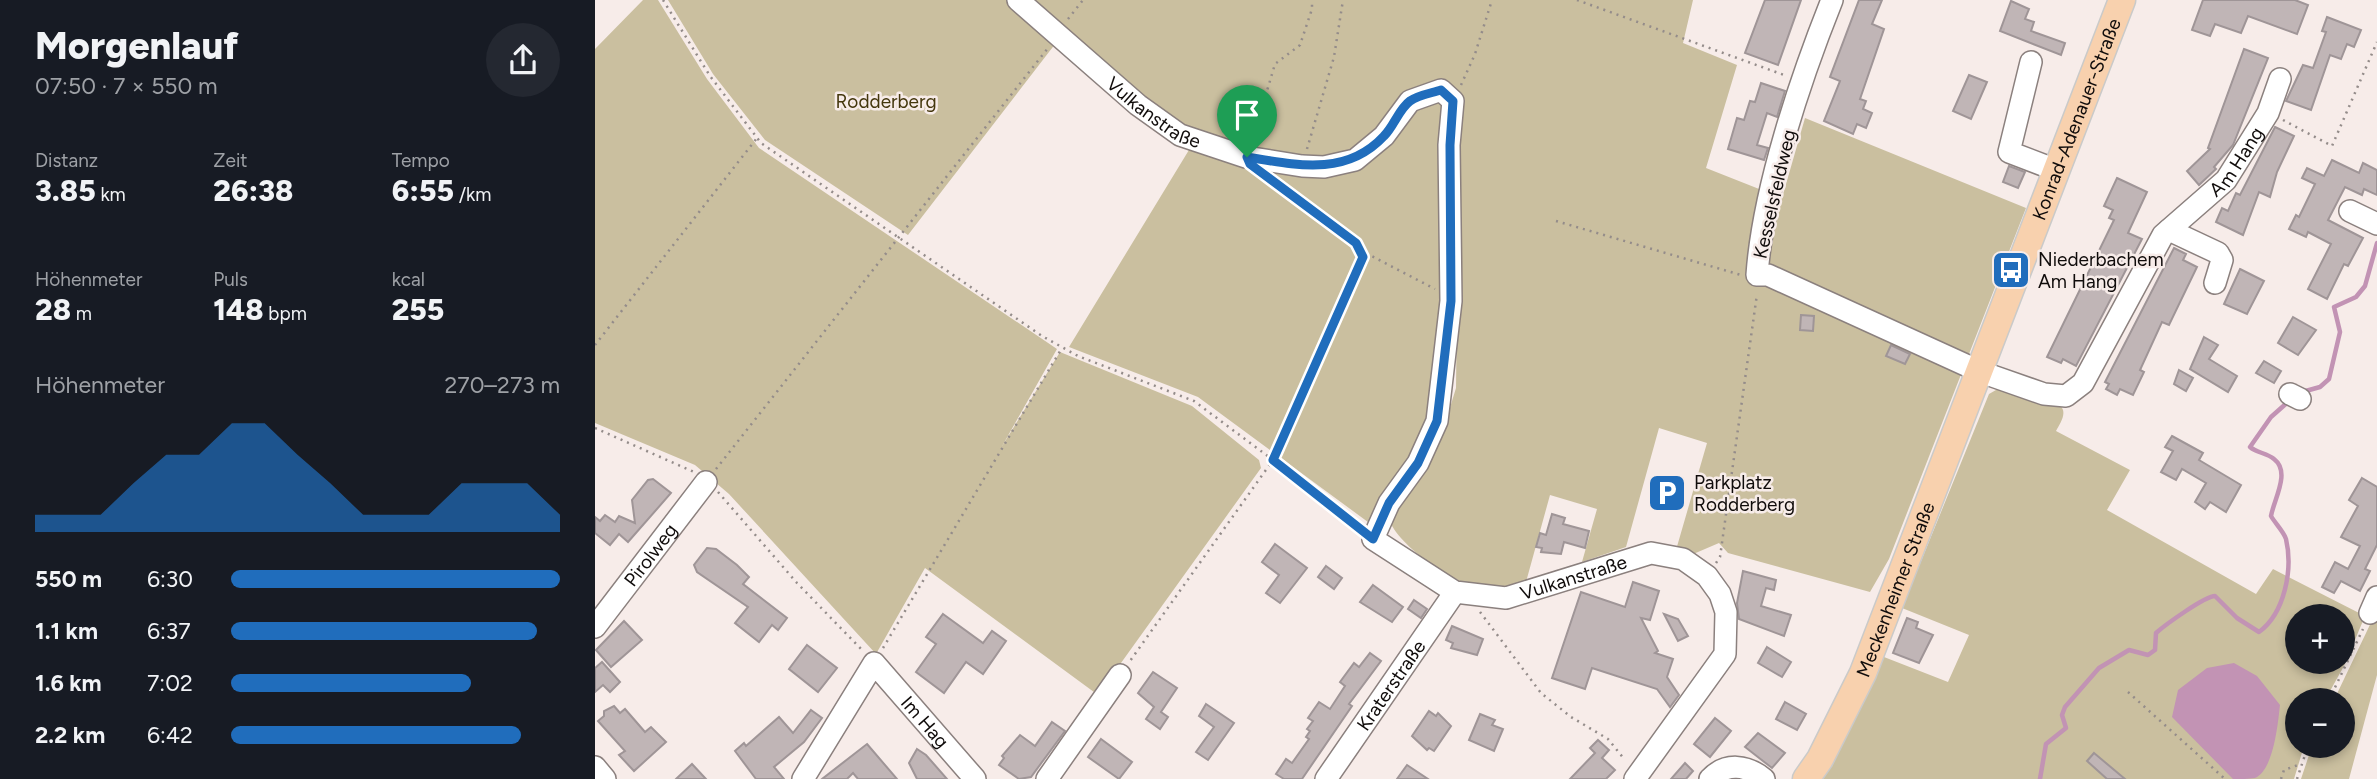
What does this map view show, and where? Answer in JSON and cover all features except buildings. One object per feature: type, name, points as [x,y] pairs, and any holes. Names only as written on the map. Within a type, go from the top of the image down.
[{"type":"main road","name":"Konrad-Adenauer-Straße","points":[[1977,383],[2122,0]]},
{"type":"main road","name":"Meckenheimer Straße","points":[[1807,779],[1820,760],[1863,673],[1977,383]]},
{"type":"street","name":"Vulkanstraße","points":[[1018,0],[1104,76],[1180,135],[1247,157],[1324,167],[1355,160],[1384,136],[1410,101],[1441,90],[1453,101]]},
{"type":"street","name":"Kesselsfeldweg","points":[[1832,0],[1802,82],[1766,212],[1757,275],[1768,275],[1977,383]]},
{"type":"street","points":[[2031,62],[2009,152],[2056,170]]},
{"type":"street","name":"Am Hang","points":[[1977,383],[2066,396],[2083,383],[2163,235],[2226,180],[2268,113],[2280,79]]},
{"type":"street","points":[[1373,539],[1389,503],[1418,463],[1437,421],[1451,301],[1449,168],[1453,101]]},
{"type":"street","points":[[2350,211],[2377,224]]},
{"type":"street","points":[[2169,230],[2218,253],[2221,260],[2215,284]]},
{"type":"street","name":"Pirolweg","points":[[595,626],[706,482]]},
{"type":"street","name":"Vulkanstraße","points":[[1373,539],[1462,593],[1506,598],[1651,553],[1683,559],[1707,576],[1720,594],[1726,612],[1725,653],[1710,679],[1635,779]]},
{"type":"street","name":"Kraterstraße","points":[[1326,779],[1462,593]]},
{"type":"street","points":[[803,779],[874,663]]},
{"type":"street","name":"Im Hag","points":[[874,663],[975,779]]},
{"type":"street","points":[[1047,779],[1120,675]]},
{"type":"street","points":[[595,767],[605,779]]},
{"type":"street","points":[[1710,779],[1717,771],[1731,767],[1754,771],[1764,779]]},
{"type":"path","points":[[663,0],[710,76],[757,138],[1062,348],[1194,401],[1373,539]]},
{"type":"path","points":[[706,482],[900,238],[1083,0]]},
{"type":"path","points":[[1247,157],[1252,150],[1253,111],[1264,101],[1275,64],[1300,45],[1313,9],[1312,0]]},
{"type":"path","points":[[1302,166],[1334,57],[1343,0]]},
{"type":"path","points":[[1453,101],[1475,54],[1492,0]]},
{"type":"path","points":[[1577,0],[1802,82]]},
{"type":"path","points":[[2268,113],[2332,146],[2377,42]]},
{"type":"path","points":[[595,345],[757,138]]},
{"type":"path","points":[[1120,675],[1273,460],[1363,257],[1356,243],[1269,178]]},
{"type":"path","points":[[1556,220],[1742,275],[1757,275],[1757,304],[1720,557],[1707,576]]},
{"type":"path","points":[[1360,250],[1396,267],[1451,301]]},
{"type":"path","points":[[595,428],[691,469],[725,497],[797,583],[874,663],[1062,348]]},
{"type":"path","points":[[1462,593],[1541,693],[1571,717],[1608,740],[1618,752]]},
{"type":"path","points":[[2336,688],[2374,605]]},
{"type":"path","points":[[2128,692],[2225,779]]},
{"type":"path","points":[[2297,779],[2304,758]]},
{"type":"path","points":[[2281,779],[2284,769],[2302,764]]},
{"type":"green space","points":[[643,0],[658,0],[707,79],[759,148],[1057,349],[1001,448],[1060,352],[1192,406],[1259,460],[1261,468],[1098,695],[925,568],[876,654],[729,494],[695,465],[595,423],[595,49]]},
{"type":"green space","name":"Rodderberg","points":[[668,0],[1693,0],[1683,43],[1737,65],[1706,168],[1782,198],[1805,118],[2026,208],[1889,559],[1870,592],[1728,553],[1719,543],[1691,555],[1676,550],[1707,443],[1659,428],[1626,547],[1582,562],[1597,509],[1550,495],[1526,582],[1493,589],[1480,588],[1450,576],[1420,556],[1390,522],[1442,434],[1456,388],[1457,303],[1444,299],[1432,419],[1372,525],[1198,397],[1069,347],[1192,145],[1059,39],[908,235],[765,140],[713,74]]},
{"type":"green space","points":[[1996,390],[2012,391],[2044,398],[2060,405],[2063,413],[2056,431],[2130,470],[2107,510],[2256,594],[2273,569],[2342,604],[2285,604],[2285,674],[2340,674],[2332,688],[2285,688],[2285,758],[2300,758],[2294,779],[1821,779],[1833,763],[1884,657],[1948,682],[1969,635],[1902,608],[1989,394]]},
{"type":"green space","points":[[2377,610],[2377,675],[2355,757],[2355,688],[2340,688],[2346,674],[2355,674],[2355,656]]},
{"type":"green space","points":[[2355,611],[2365,616],[2355,640]]},
{"type":"green space","points":[[2308,758],[2355,758],[2349,779],[2301,779]]},
{"type":"shaded area","points":[[2234,663],[2257,676],[2280,705],[2271,756],[2267,766],[2255,778],[2233,779],[2172,717],[2178,690],[2207,668]]},
{"type":"waterway","points":[[2302,392],[2320,387],[2329,379],[2340,332],[2334,307],[2356,297],[2365,286],[2377,243]]},
{"type":"waterway","points":[[2040,779],[2046,744],[2066,728],[2062,715],[2065,707],[2099,668],[2129,650],[2148,655],[2155,650],[2156,633],[2210,597],[2215,596],[2237,618],[2259,632],[2275,614],[2285,590],[2288,564],[2286,539],[2271,516],[2280,486],[2281,471],[2274,459],[2250,447],[2271,417],[2289,401]]},
{"type":"place","name":"Niederbachem Am Hang","points":[[2011,270]]},
{"type":"place","name":"Parkplatz Rodderberg","points":[[1667,493]]},
{"type":"route","points":[[1441,90],[1453,101],[1448,257],[1451,301],[1437,421],[1418,463],[1389,503],[1373,539],[1273,460],[1363,257],[1356,243],[1250,164],[1247,157],[1324,167],[1355,160],[1384,136],[1410,101],[1441,90]]}]
